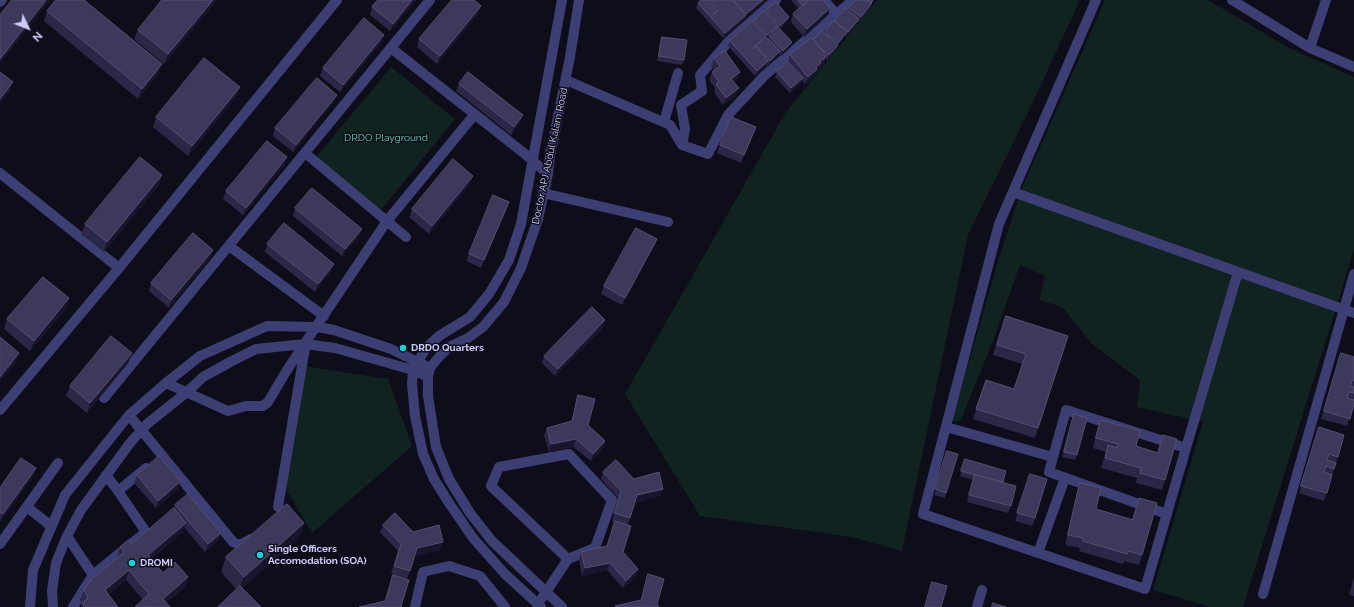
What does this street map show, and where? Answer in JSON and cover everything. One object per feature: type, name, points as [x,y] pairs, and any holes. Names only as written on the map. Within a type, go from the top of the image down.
[{"type":"street","points":[[0,410],[119,268],[337,0]]},
{"type":"street","points":[[104,398],[430,0]]},
{"type":"street","points":[[562,0],[522,224],[509,260],[489,294],[470,317],[439,336],[426,348],[415,366],[412,384],[415,416],[423,454],[434,479],[473,538],[505,574],[537,606],[568,559],[595,548],[612,500],[569,454],[499,467],[491,486],[568,559]]},
{"type":"street","name":"Doctor APJ Abdul Kalam Road","points":[[429,373],[438,358],[449,347],[468,338],[483,327],[504,302],[522,268],[538,219],[548,174],[550,156],[566,80],[579,0]]},
{"type":"street","points":[[682,145],[685,129],[681,105],[702,91],[700,74],[728,41],[776,0]]},
{"type":"street","points":[[824,0],[836,14]]},
{"type":"street","points":[[566,80],[670,124],[682,145],[708,154],[728,115],[764,76],[853,0]]},
{"type":"street","points":[[1096,0],[999,224],[923,514],[1145,589],[1238,272]]},
{"type":"street","points":[[1232,0],[1310,48],[1354,67]]},
{"type":"street","points":[[1310,48],[1326,0]]},
{"type":"street","points":[[559,19],[576,23]]},
{"type":"street","points":[[391,48],[548,174]]},
{"type":"street","points":[[550,66],[568,68]]},
{"type":"street","points":[[664,122],[678,73]]},
{"type":"street","points":[[166,382],[228,411],[246,406],[263,406],[268,402],[387,221],[475,114]]},
{"type":"street","points":[[305,153],[406,237]]},
{"type":"street","points":[[0,173],[119,268]]},
{"type":"street","points":[[543,192],[668,222]]},
{"type":"street","points":[[1013,192],[1354,313]]},
{"type":"street","points":[[229,246],[324,316]]},
{"type":"street","points":[[1263,594],[1354,274]]},
{"type":"street","points":[[30,607],[33,570],[65,495],[129,415],[166,382],[200,356],[267,326],[317,327],[334,330],[384,346],[415,366],[429,373],[428,396],[436,447],[449,479],[470,513],[492,541],[562,607]]},
{"type":"street","points":[[53,607],[52,591],[56,563],[66,536],[81,510],[106,475],[147,424],[187,392],[203,377],[256,349],[305,344],[335,348],[415,366]]},
{"type":"street","points":[[278,507],[305,344]]},
{"type":"street","points":[[1167,514],[1049,472],[1066,410],[1186,448]]},
{"type":"street","points":[[129,415],[233,542],[240,545],[248,542],[258,533]]},
{"type":"street","points":[[946,428],[1053,457]]},
{"type":"street","points":[[118,491],[161,455]]},
{"type":"street","points":[[0,544],[58,463]]},
{"type":"street","points":[[73,607],[93,575],[146,532],[106,475]]},
{"type":"street","points":[[1038,553],[1065,478]]},
{"type":"street","points":[[27,507],[51,526]]},
{"type":"street","points":[[66,536],[93,575]]},
{"type":"street","points":[[415,607],[423,572],[449,566],[480,576],[505,607]]},
{"type":"street","points":[[977,607],[982,590]]},
{"type":"green space","points":[[877,0],[1080,0],[1032,104],[968,235],[902,551],[852,537],[700,516],[625,394],[786,112]]},
{"type":"green space","points":[[1105,0],[1208,0],[1289,48],[1354,77],[1354,250],[1243,607],[1211,607],[1153,590],[1203,422],[1137,407],[1140,380],[1091,343],[1062,307],[1039,300],[1045,276],[1020,265],[993,341],[961,420],[957,422],[952,420],[1000,255],[1022,188]]},
{"type":"green space","name":"DRDO Playground","points":[[391,67],[455,119],[381,210],[316,157]]},
{"type":"green space","points":[[304,366],[388,379],[412,446],[312,533],[282,482]]},
{"type":"building","points":[[12,0],[46,0],[0,59],[0,15]]},
{"type":"building","points":[[56,0],[84,0],[162,64],[142,89],[47,11]]},
{"type":"building","points":[[162,0],[213,0],[168,54],[138,30]]},
{"type":"building","points":[[378,0],[412,0],[393,24],[372,7]]},
{"type":"building","points":[[452,0],[474,0],[481,6],[440,56],[419,39]]},
{"type":"building","points":[[701,0],[708,0],[717,11],[712,15],[719,10],[710,0],[732,0],[746,15],[725,33],[698,3]]},
{"type":"building","points":[[734,0],[763,0],[746,14]]},
{"type":"building","points":[[798,0],[809,0],[803,6]]},
{"type":"building","points":[[809,0],[823,0],[830,8],[807,29],[793,14]]},
{"type":"building","points":[[856,0],[868,0],[872,3],[861,17],[849,8]]},
{"type":"building","points":[[776,2],[789,17],[780,26],[766,11]]},
{"type":"building","points":[[846,8],[859,19],[848,32],[835,21]]},
{"type":"building","points":[[764,11],[778,26],[767,35],[754,21]]},
{"type":"building","points":[[364,18],[384,35],[343,85],[323,68]]},
{"type":"building","points":[[752,21],[766,36],[755,46],[768,61],[757,71],[730,41]]},
{"type":"building","points":[[834,21],[847,32],[838,43],[825,32]]},
{"type":"building","points":[[778,27],[792,42],[783,51],[769,36]]},
{"type":"building","points":[[822,31],[838,45],[829,55],[818,46],[814,40]]},
{"type":"building","points":[[662,37],[687,40],[684,60],[659,56]]},
{"type":"building","points":[[766,37],[780,51],[770,61],[756,46]]},
{"type":"building","points":[[812,38],[827,56],[824,57],[825,58],[820,62],[821,63],[816,67],[817,69],[808,77],[790,55]]},
{"type":"building","points":[[725,51],[740,72],[731,79],[739,88],[726,98],[716,84],[719,82],[712,72],[720,66],[714,58]]},
{"type":"building","points":[[204,58],[240,87],[192,146],[156,117]]},
{"type":"building","points":[[788,62],[803,78],[791,88],[777,72]]},
{"type":"building","points":[[0,72],[13,82],[0,99]]},
{"type":"building","points":[[468,72],[523,115],[514,127],[459,84]]},
{"type":"building","points":[[317,78],[337,95],[296,145],[275,128]]},
{"type":"building","points":[[731,117],[756,127],[744,155],[720,145]]},
{"type":"building","points":[[267,141],[287,157],[246,208],[226,191]]},
{"type":"building","points":[[140,157],[162,175],[107,242],[85,224]]},
{"type":"building","points":[[453,159],[473,176],[432,226],[412,209]]},
{"type":"building","points":[[312,188],[362,229],[345,249],[295,208]]},
{"type":"building","points":[[493,195],[509,202],[484,260],[469,254]]},
{"type":"building","points":[[284,223],[334,264],[318,284],[267,244]]},
{"type":"building","points":[[636,228],[657,239],[625,298],[604,286]]},
{"type":"building","points":[[193,233],[213,250],[171,300],[151,283]]},
{"type":"building","points":[[43,277],[69,298],[34,341],[7,319]]},
{"type":"building","points":[[592,307],[605,320],[558,369],[544,356]]},
{"type":"building","points":[[1006,316],[1068,336],[1038,428],[976,409],[986,380],[1014,389],[1026,354],[997,345]]},
{"type":"building","points":[[111,336],[132,353],[90,403],[70,386]]},
{"type":"building","points":[[0,337],[19,353],[0,377]]},
{"type":"building","points":[[1341,353],[1354,357],[1354,381],[1352,380],[1350,386],[1354,387],[1354,393],[1349,392],[1347,398],[1354,400],[1350,419],[1324,411]]},
{"type":"building","points":[[578,395],[595,399],[588,425],[605,441],[593,454],[576,439],[551,444],[547,428],[572,421]]},
{"type":"building","points":[[1074,414],[1087,418],[1077,455],[1064,452]]},
{"type":"building","points":[[1101,420],[1140,431],[1136,446],[1158,453],[1163,435],[1177,439],[1165,480],[1140,473],[1141,468],[1105,458],[1108,445],[1117,448],[1118,444],[1096,438]]},
{"type":"building","points":[[1319,427],[1344,435],[1338,457],[1329,454],[1327,460],[1336,463],[1334,469],[1326,466],[1324,472],[1332,475],[1327,493],[1301,486]]},
{"type":"building","points":[[947,451],[958,454],[946,493],[935,489]]},
{"type":"building","points":[[159,456],[181,481],[158,501],[137,475]]},
{"type":"building","points":[[21,458],[36,468],[3,514],[0,512],[0,488]]},
{"type":"building","points":[[965,459],[1006,471],[1003,482],[961,471]]},
{"type":"building","points":[[616,460],[634,479],[659,472],[663,489],[637,495],[630,518],[614,513],[621,491],[603,472]]},
{"type":"building","points":[[1030,474],[1047,479],[1035,518],[1017,513]]},
{"type":"building","points":[[975,475],[1016,486],[1011,506],[969,495]]},
{"type":"building","points":[[1080,483],[1101,488],[1096,509],[1133,520],[1139,498],[1157,503],[1142,555],[1128,551],[1127,554],[1083,541],[1083,538],[1068,535]]},
{"type":"building","points":[[188,494],[221,533],[208,544],[175,505]]},
{"type":"building","points":[[287,504],[304,523],[244,577],[226,557]]},
{"type":"building","name":"DROMI","points":[[174,508],[186,523],[148,555],[163,573],[175,562],[188,577],[163,599],[170,607],[135,607],[149,594],[129,570],[105,590],[118,607],[86,607],[82,603],[88,598],[84,590],[94,575],[95,577],[124,552],[120,547],[128,540],[131,544]]},
{"type":"building","points":[[395,513],[413,532],[439,525],[443,542],[417,548],[410,571],[394,566],[401,544],[383,525]]},
{"type":"building","points":[[615,521],[631,526],[623,552],[638,569],[626,581],[610,563],[585,568],[581,552],[607,546]]},
{"type":"building","points":[[648,574],[664,579],[657,604],[659,607],[615,606],[641,600]]},
{"type":"building","points":[[393,575],[409,580],[401,606],[402,607],[359,607],[385,601]]},
{"type":"building","points":[[932,582],[947,586],[941,607],[925,607]]},
{"type":"building","points":[[240,586],[261,607],[218,607]]},
{"type":"building","points":[[993,603],[1006,607],[992,607]]},
{"type":"place","name":"DRDO Quarters","points":[[403,348]]},
{"type":"place","name":"Single Officers Accomodation (SOA)","points":[[260,555]]},
{"type":"place","name":"DROMI","points":[[132,563]]}]
